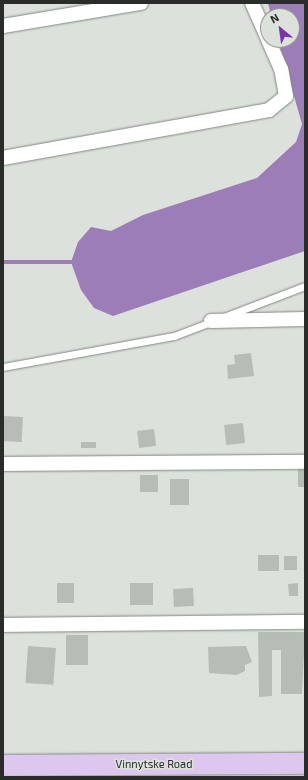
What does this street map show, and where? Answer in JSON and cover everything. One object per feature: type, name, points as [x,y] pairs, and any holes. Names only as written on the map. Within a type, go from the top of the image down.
[{"type":"main road","name":"Vinnytske Road","points":[[3,765],[305,763]]},
{"type":"street","points":[[3,26],[141,3]]},
{"type":"street","points":[[252,3],[260,21]]},
{"type":"street","points":[[3,158],[252,116],[270,110],[286,96],[281,69],[272,48]]},
{"type":"street","points":[[211,321],[305,319]]},
{"type":"street","points":[[3,464],[305,462]]},
{"type":"street","points":[[3,625],[305,622]]},
{"type":"lane","points":[[3,367],[174,336],[305,286]]},
{"type":"shaded area","points":[[268,3],[305,3],[305,251],[113,316],[94,308],[81,290],[71,262],[78,242],[91,227],[111,231],[143,215],[257,178],[296,142],[302,124],[280,48],[300,48],[300,8],[269,8]]},
{"type":"building","points":[[251,353],[254,376],[228,379],[227,365],[235,364],[234,355]]},
{"type":"building","points":[[3,416],[23,417],[22,442],[3,441]]},
{"type":"building","points":[[243,423],[245,443],[226,445],[224,425]]},
{"type":"building","points":[[154,429],[156,446],[139,448],[137,431]]},
{"type":"building","points":[[81,442],[96,442],[96,448],[81,448]]},
{"type":"building","points":[[298,469],[305,469],[305,487],[298,487]]},
{"type":"building","points":[[140,475],[158,475],[158,492],[140,492]]},
{"type":"building","points":[[170,479],[189,479],[189,505],[170,505]]},
{"type":"building","points":[[258,555],[279,555],[279,571],[258,571]]},
{"type":"building","points":[[284,556],[297,556],[297,570],[284,570]]},
{"type":"building","points":[[57,583],[74,583],[74,603],[57,603]]},
{"type":"building","points":[[130,583],[153,583],[153,605],[130,605]]},
{"type":"building","points":[[298,583],[298,596],[289,596],[288,584]]},
{"type":"building","points":[[193,588],[194,606],[174,607],[173,589]]},
{"type":"building","points":[[258,632],[305,632],[302,694],[281,694],[281,650],[272,650],[272,696],[259,697]]},
{"type":"building","points":[[66,635],[88,635],[88,665],[66,665]]},
{"type":"building","points":[[28,646],[56,648],[53,685],[25,683]]},
{"type":"building","points":[[246,646],[252,662],[245,665],[245,671],[237,675],[209,673],[208,647]]},
{"type":"waterway","points":[[3,262],[71,262]]}]
